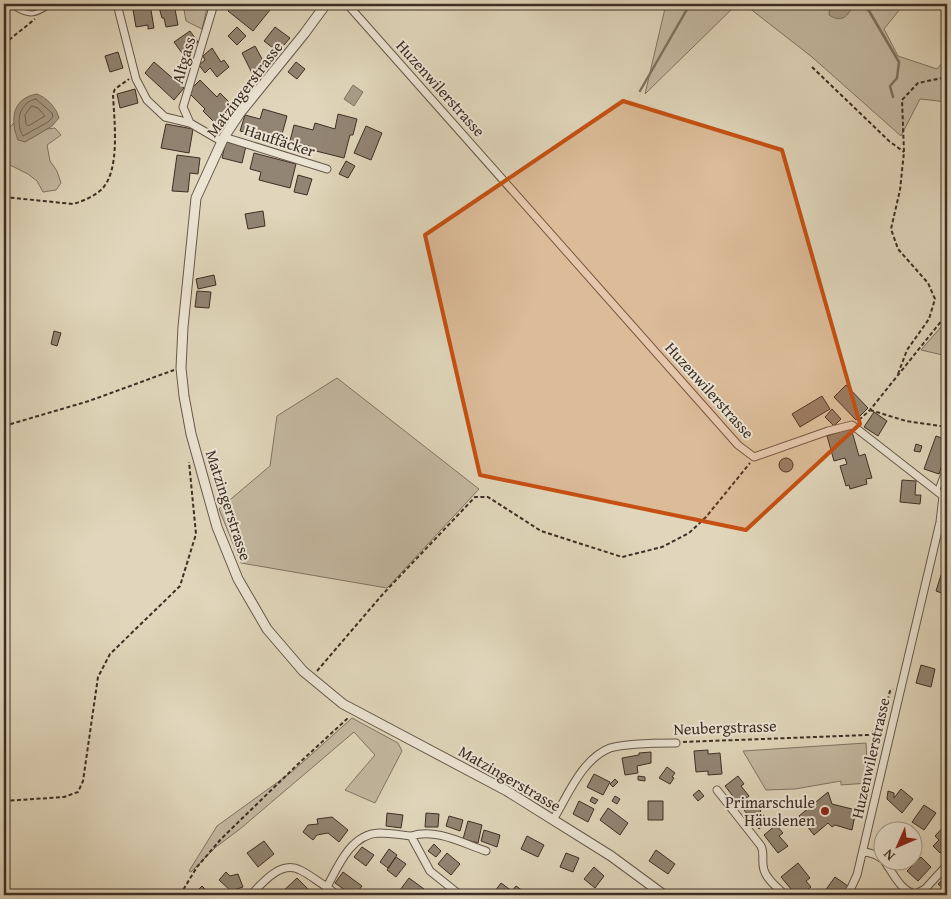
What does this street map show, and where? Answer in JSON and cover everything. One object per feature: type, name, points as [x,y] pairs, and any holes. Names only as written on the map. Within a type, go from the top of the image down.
[{"type":"street","name":"Hauffäcker","points":[[117,4],[135,76],[147,100],[165,117],[190,123],[222,139],[327,169]]},
{"type":"street","name":"Altgass","points":[[190,123],[183,108],[214,4]]},
{"type":"street","name":"Matzingerstrasse","points":[[326,4],[240,113],[222,139],[196,198],[183,327],[181,368],[191,434],[216,527],[238,579],[268,629],[311,678],[343,704],[507,791],[611,856],[664,895]]},
{"type":"street","name":"Huzenwilerstrasse","points":[[347,4],[738,445],[754,457],[828,431],[852,425]]},
{"type":"street","points":[[852,425],[937,491]]},
{"type":"street","name":"Huzenwilerstrasse","points":[[846,895],[854,881],[863,851],[940,522],[943,496],[937,491]]},
{"type":"street","name":"Neubergstrasse","points":[[553,820],[582,771],[598,755],[612,748],[676,743]]},
{"type":"street","points":[[717,790],[761,846],[764,852],[766,876],[785,895]]},
{"type":"street","points":[[327,888],[338,865],[351,846],[365,837],[377,833],[411,836],[421,833],[436,833],[486,851]]},
{"type":"street","points":[[411,836],[430,871],[460,895]]},
{"type":"street","points":[[863,851],[874,854]]},
{"type":"street","points":[[892,872],[907,891],[916,894],[925,888],[947,865]]},
{"type":"street","points":[[251,895],[275,872],[289,867],[299,869],[337,895]]},
{"type":"lane","points":[[13,4],[14,7],[25,13],[39,13],[51,4]]},
{"type":"lane","points":[[937,491],[947,464]]},
{"type":"path","points":[[4,44],[33,22],[39,13]]},
{"type":"path","points":[[812,67],[889,141],[904,152]]},
{"type":"path","points":[[4,197],[73,204],[84,200],[101,189],[109,179],[115,143],[113,94],[115,89],[122,83],[135,76]]},
{"type":"path","points":[[898,374],[906,350],[930,319],[935,299],[928,283],[898,249],[891,229],[900,190],[904,152],[902,100],[918,83],[947,77]]},
{"type":"path","points":[[852,425],[870,410],[947,314]]},
{"type":"path","points":[[4,426],[89,401],[181,368]]},
{"type":"path","points":[[870,410],[906,421],[947,427]]},
{"type":"path","points":[[311,678],[382,595],[475,497],[488,497],[541,531],[622,557],[662,547],[689,533],[706,517],[754,457]]},
{"type":"path","points":[[4,801],[64,797],[78,792],[83,781],[98,677],[110,654],[180,586],[196,534],[189,461]]},
{"type":"path","name":"Neubergstrasse","points":[[676,743],[868,735],[881,726],[890,691],[902,682]]},
{"type":"path","points":[[180,895],[197,867],[221,839],[356,711]]},
{"type":"highlighted area","points":[[623,101],[782,150],[860,424],[746,530],[480,475],[425,235]]},
{"type":"shaded area","points":[[183,4],[208,4],[202,29],[186,21]]},
{"type":"shaded area","points":[[666,4],[737,4],[645,94]]},
{"type":"shaded area","points":[[744,4],[904,4],[884,29],[898,56],[937,69],[947,57],[947,102],[920,99],[901,136],[812,57]]},
{"type":"shaded area","points":[[14,123],[16,133],[25,142],[47,129],[55,128],[61,135],[47,145],[50,161],[57,171],[61,183],[56,190],[43,192],[37,181],[28,174],[4,162],[5,136]]},
{"type":"shaded area","points":[[947,320],[947,356],[921,350]]},
{"type":"shaded area","points":[[337,378],[479,489],[387,588],[241,563],[219,509],[270,466],[277,416]]},
{"type":"shaded area","points":[[352,718],[398,743],[402,751],[375,803],[345,790],[375,755],[354,732],[240,829],[216,847],[191,872],[189,871],[217,826],[293,771]]},
{"type":"shaded area","points":[[866,743],[868,783],[841,785],[841,781],[795,789],[766,790],[743,751]]},
{"type":"water","points":[[830,4],[848,4],[850,11],[843,18],[835,18],[829,15]]},
{"type":"water","points":[[353,85],[363,92],[354,106],[344,99]]},
{"type":"water","points":[[37,94],[51,103],[59,118],[52,126],[25,142],[18,140],[14,125],[15,111],[22,100]]},
{"type":"building","points":[[132,4],[150,4],[154,28],[148,29],[148,25],[136,27]]},
{"type":"building","points":[[158,4],[174,4],[178,25],[166,27]]},
{"type":"building","points":[[234,4],[274,5],[253,31],[228,11]]},
{"type":"building","points":[[237,27],[246,36],[237,45],[228,36]]},
{"type":"building","points":[[275,27],[290,38],[278,52],[264,41]]},
{"type":"building","points":[[190,31],[198,42],[182,53],[174,42]]},
{"type":"building","points":[[255,46],[267,68],[253,75],[242,53]]},
{"type":"building","points":[[212,48],[221,62],[224,60],[229,67],[217,77],[210,68],[205,73],[199,65],[205,60],[203,56]]},
{"type":"building","points":[[118,52],[123,68],[110,72],[105,56]]},
{"type":"building","points":[[154,62],[184,88],[174,100],[145,73]]},
{"type":"building","points":[[296,62],[305,69],[297,79],[288,72]]},
{"type":"building","points":[[200,80],[217,97],[220,93],[235,108],[217,125],[203,111],[205,109],[188,92]]},
{"type":"building","points":[[135,89],[138,103],[120,108],[117,94]]},
{"type":"building","points":[[263,109],[287,116],[281,138],[275,136],[273,141],[240,131],[245,115],[260,119]]},
{"type":"building","points":[[338,114],[357,119],[353,135],[350,135],[344,158],[308,149],[309,146],[290,141],[294,125],[313,130],[315,123],[335,129]]},
{"type":"building","points":[[166,124],[193,129],[189,153],[161,148]]},
{"type":"building","points":[[366,126],[382,133],[371,160],[354,153]]},
{"type":"building","points":[[226,141],[246,146],[242,163],[222,158]]},
{"type":"building","points":[[254,153],[296,164],[290,188],[259,180],[261,172],[250,169]]},
{"type":"building","points":[[177,155],[200,158],[198,174],[190,173],[188,192],[172,191]]},
{"type":"building","points":[[346,161],[355,166],[348,178],[339,174]]},
{"type":"building","points":[[298,175],[312,179],[307,195],[294,192]]},
{"type":"building","points":[[263,211],[265,226],[248,229],[245,214]]},
{"type":"building","points":[[214,275],[216,285],[198,289],[196,279]]},
{"type":"building","points":[[197,291],[211,292],[209,308],[195,307]]},
{"type":"building","points":[[54,331],[61,333],[57,346],[51,344]]},
{"type":"building","points":[[846,385],[868,408],[856,420],[834,397]]},
{"type":"building","points":[[822,396],[830,409],[800,427],[792,414]]},
{"type":"building","points":[[832,409],[841,419],[834,426],[825,417]]},
{"type":"building","points":[[874,412],[887,421],[878,436],[864,427]]},
{"type":"building","points":[[851,428],[859,456],[865,454],[872,478],[866,479],[867,484],[850,489],[849,485],[846,486],[840,466],[847,464],[845,458],[834,461],[827,436]]},
{"type":"building","points":[[936,436],[947,440],[947,451],[939,474],[924,469]]},
{"type":"building","points":[[916,444],[922,446],[920,452],[914,451]]},
{"type":"building","points":[[783,458],[789,458],[793,465],[789,472],[783,472],[779,468],[779,462]]},
{"type":"building","points":[[902,480],[916,481],[915,495],[921,495],[920,504],[900,502]]},
{"type":"building","points":[[223,499],[226,502],[221,506],[219,503]]},
{"type":"building","points":[[941,575],[947,577],[947,595],[936,591]]},
{"type":"building","points":[[921,665],[935,669],[931,687],[916,683]]},
{"type":"building","points":[[708,750],[708,754],[720,753],[722,774],[708,775],[708,771],[696,772],[694,751]]},
{"type":"building","points":[[651,752],[651,763],[637,766],[638,773],[625,775],[622,758]]},
{"type":"building","points":[[667,767],[675,773],[670,784],[659,778]]},
{"type":"building","points":[[594,774],[610,782],[603,795],[587,787]]},
{"type":"building","points":[[638,776],[645,777],[645,781],[638,780]]},
{"type":"building","points":[[738,776],[744,784],[741,786],[749,796],[739,804],[725,786]]},
{"type":"building","points":[[615,779],[618,782],[613,787],[610,784]]},
{"type":"building","points":[[901,789],[913,799],[902,813],[887,799],[888,791],[894,793],[894,798]]},
{"type":"building","points":[[699,790],[704,796],[698,801],[693,795]]},
{"type":"building","points":[[828,792],[832,804],[856,810],[852,830],[835,825],[832,827],[828,823],[814,835],[799,816]]},
{"type":"building","points":[[615,796],[620,799],[617,804],[612,801]]},
{"type":"building","points":[[592,797],[598,800],[595,804],[590,801]]},
{"type":"building","points":[[757,800],[763,808],[760,811],[768,821],[759,829],[744,810]]},
{"type":"building","points":[[579,801],[594,809],[588,822],[573,814]]},
{"type":"building","points":[[648,801],[663,801],[663,820],[648,820]]},
{"type":"building","points":[[924,805],[936,813],[924,830],[924,822],[912,822]]},
{"type":"building","points":[[608,808],[628,823],[620,835],[600,820]]},
{"type":"building","points":[[387,813],[403,815],[401,828],[386,826]]},
{"type":"building","points":[[426,813],[439,814],[438,827],[425,827]]},
{"type":"building","points":[[449,816],[463,820],[460,831],[446,826]]},
{"type":"building","points":[[332,817],[348,830],[339,842],[328,833],[317,835],[313,840],[303,832],[308,825],[318,824],[317,819]]},
{"type":"building","points":[[468,821],[482,825],[478,843],[463,839]]},
{"type":"building","points":[[947,823],[947,847],[940,853],[933,846],[939,840],[935,836]]},
{"type":"building","points":[[776,825],[783,833],[779,836],[788,846],[778,853],[764,835]]},
{"type":"building","points":[[484,830],[500,835],[497,847],[481,841]]},
{"type":"building","points":[[527,836],[544,845],[538,857],[521,849]]},
{"type":"building","points":[[264,841],[274,854],[258,867],[247,853]]},
{"type":"building","points":[[434,844],[441,851],[436,857],[428,851]]},
{"type":"building","points":[[362,847],[374,855],[366,866],[354,857]]},
{"type":"building","points":[[389,849],[397,855],[388,868],[380,862]]},
{"type":"building","points":[[656,850],[675,864],[668,874],[649,861]]},
{"type":"building","points":[[447,853],[460,864],[451,875],[438,864]]},
{"type":"building","points":[[566,853],[579,858],[573,872],[560,867]]},
{"type":"building","points":[[396,857],[406,864],[396,877],[387,870]]},
{"type":"building","points":[[924,860],[931,867],[918,881],[908,872],[924,872]]},
{"type":"building","points":[[798,863],[810,878],[806,881],[811,887],[801,895],[796,895],[781,877]]},
{"type":"building","points":[[594,867],[604,876],[595,888],[584,879]]},
{"type":"building","points":[[226,872],[230,876],[238,874],[243,887],[231,891],[219,880]]},
{"type":"building","points":[[343,872],[362,886],[355,895],[352,895],[335,883]]},
{"type":"building","points":[[835,877],[848,886],[841,895],[822,895]]},
{"type":"building","points":[[297,878],[308,889],[301,895],[283,895],[281,893]]},
{"type":"building","points":[[409,878],[424,889],[419,895],[408,895],[400,890]]},
{"type":"building","points":[[944,878],[947,881],[945,890],[938,884]]},
{"type":"building","points":[[501,883],[512,891],[516,886],[526,893],[525,895],[492,895]]},
{"type":"building","points":[[202,886],[211,895],[193,895]]},
{"type":"building","points":[[854,889],[863,895],[850,895]]},
{"type":"building","points":[[873,890],[880,895],[869,895]]},
{"type":"waterway","points":[[640,91],[690,4]]},
{"type":"waterway","points":[[865,4],[899,62],[897,78],[890,86],[893,97]]},
{"type":"place","name":"Primarschule Häuslenen","points":[[825,811]]}]
